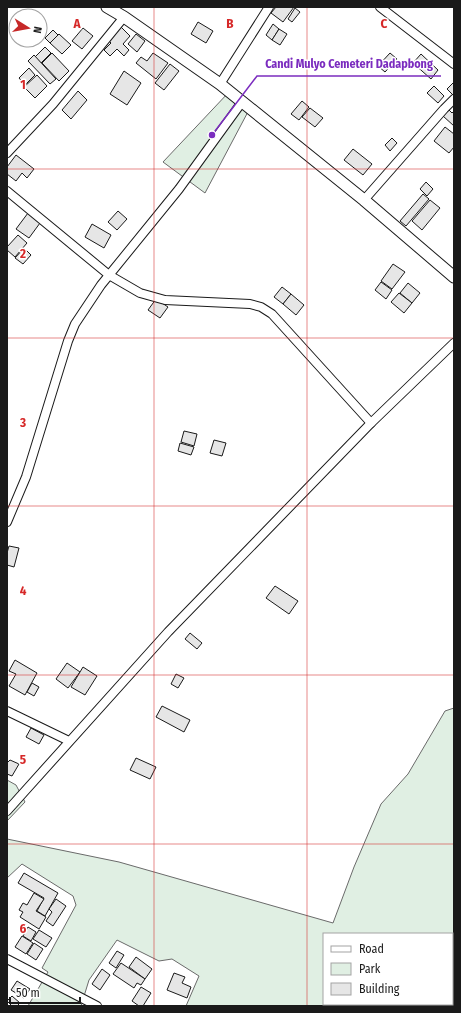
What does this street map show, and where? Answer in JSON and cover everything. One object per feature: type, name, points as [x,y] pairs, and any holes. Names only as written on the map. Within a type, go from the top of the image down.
[{"type":"street","points":[[107,7],[124,17],[220,84],[364,200],[454,277]]},
{"type":"street","points":[[220,84],[269,7]]},
{"type":"street","points":[[380,7],[454,64]]},
{"type":"street","points":[[7,153],[53,104],[124,17]]},
{"type":"street","points":[[364,200],[454,98]]},
{"type":"street","points":[[7,522],[26,478],[68,341],[75,324],[109,275],[179,189],[242,102]]},
{"type":"street","points":[[7,191],[109,275],[140,293],[165,300],[239,302],[261,307],[272,314],[371,423]]},
{"type":"street","points":[[7,811],[168,632],[371,423],[454,343]]},
{"type":"street","points":[[7,712],[69,742]]},
{"type":"street","points":[[7,959],[97,1006]]},
{"type":"green space","points":[[229,92],[250,108],[205,193],[163,162]]},
{"type":"green space","points":[[454,708],[454,1006],[362,1006],[453,1005],[453,933],[323,933],[323,1005],[360,1006],[186,1006],[199,976],[172,959],[159,961],[117,940],[89,980],[81,1006],[28,1006],[48,972],[42,968],[76,905],[73,896],[22,864],[7,878],[7,839],[119,862],[333,923],[354,867],[381,804],[408,774],[445,711]]},
{"type":"green space","points":[[7,780],[16,785],[25,802],[7,821]]},
{"type":"building","points":[[276,7],[294,7],[283,22],[271,13]]},
{"type":"building","points":[[295,8],[300,12],[292,22],[288,19]]},
{"type":"building","points":[[198,22],[213,31],[206,43],[191,34]]},
{"type":"building","points":[[273,24],[279,29],[272,40],[266,35]]},
{"type":"building","points":[[120,26],[130,36],[123,44],[129,50],[124,56],[117,49],[110,56],[104,50],[111,43],[107,39]]},
{"type":"building","points":[[83,28],[93,36],[82,49],[72,41]]},
{"type":"building","points":[[279,29],[287,34],[280,45],[272,40]]},
{"type":"building","points":[[53,30],[58,35],[50,43],[48,41],[48,35]]},
{"type":"building","points":[[59,34],[71,45],[62,54],[50,43]]},
{"type":"building","points":[[136,34],[145,41],[137,52],[128,44]]},
{"type":"building","points":[[44,48],[51,53],[41,63],[35,57]]},
{"type":"building","points":[[52,53],[69,71],[59,81],[42,63]]},
{"type":"building","points":[[153,53],[168,63],[156,79],[136,63],[141,57],[147,61]]},
{"type":"building","points":[[390,53],[397,59],[385,72],[378,66]]},
{"type":"building","points":[[421,54],[438,70],[431,79],[413,63]]},
{"type":"building","points":[[34,55],[56,79],[50,84],[28,61]]},
{"type":"building","points":[[170,64],[179,71],[164,90],[155,83]]},
{"type":"building","points":[[29,68],[35,75],[25,85],[19,78]]},
{"type":"building","points":[[124,71],[141,83],[127,105],[110,94]]},
{"type":"building","points":[[37,75],[47,86],[35,98],[24,87]]},
{"type":"building","points":[[454,82],[454,96],[447,89]]},
{"type":"building","points":[[434,86],[444,96],[438,103],[427,93]]},
{"type":"building","points":[[78,91],[87,100],[71,119],[62,110]]},
{"type":"building","points":[[302,101],[309,107],[299,120],[291,114]]},
{"type":"building","points":[[310,108],[323,118],[315,127],[302,117]]},
{"type":"building","points":[[449,110],[452,113],[454,111],[454,126],[443,116]]},
{"type":"building","points":[[445,127],[454,134],[454,147],[449,153],[434,141]]},
{"type":"building","points":[[392,138],[397,143],[390,151],[385,145]]},
{"type":"building","points":[[353,149],[372,164],[363,175],[344,160]]},
{"type":"building","points":[[16,155],[34,169],[27,178],[22,173],[16,181],[7,174],[7,167]]},
{"type":"building","points":[[426,182],[433,189],[427,196],[420,189]]},
{"type":"building","points":[[423,194],[429,199],[406,226],[400,221]]},
{"type":"building","points":[[430,200],[440,208],[422,230],[412,221]]},
{"type":"building","points":[[118,211],[127,219],[117,230],[108,222]]},
{"type":"building","points":[[28,213],[40,223],[29,238],[16,229]]},
{"type":"building","points":[[92,224],[111,235],[104,248],[85,237]]},
{"type":"building","points":[[18,235],[27,243],[15,257],[7,250],[7,247]]},
{"type":"building","points":[[24,248],[31,255],[23,264],[15,258]]},
{"type":"building","points":[[393,264],[405,272],[392,289],[381,281]]},
{"type":"building","points":[[381,282],[392,290],[386,299],[375,290]]},
{"type":"building","points":[[408,283],[420,293],[412,303],[400,293]]},
{"type":"building","points":[[282,287],[291,294],[283,304],[274,297]]},
{"type":"building","points":[[399,293],[412,303],[404,313],[391,302]]},
{"type":"building","points":[[291,294],[304,305],[296,315],[283,304]]},
{"type":"building","points":[[156,299],[168,307],[160,318],[148,310]]},
{"type":"building","points":[[184,431],[197,434],[194,446],[181,442]]},
{"type":"building","points":[[214,440],[226,443],[222,456],[210,453]]},
{"type":"building","points":[[180,443],[194,447],[191,455],[178,451]]},
{"type":"building","points":[[9,546],[19,548],[14,567],[7,565],[7,553]]},
{"type":"building","points":[[275,586],[298,601],[289,614],[266,598]]},
{"type":"building","points":[[190,633],[202,643],[197,649],[185,639]]},
{"type":"building","points":[[15,660],[37,673],[25,695],[9,686],[16,674],[9,671]]},
{"type":"building","points":[[67,663],[80,672],[68,688],[56,679]]},
{"type":"building","points":[[83,667],[97,676],[85,695],[71,687]]},
{"type":"building","points":[[176,674],[184,678],[178,688],[171,684]]},
{"type":"building","points":[[32,683],[39,687],[34,696],[27,692]]},
{"type":"building","points":[[162,706],[190,720],[184,732],[156,717]]},
{"type":"building","points":[[31,728],[44,735],[39,744],[26,737]]},
{"type":"building","points":[[136,758],[156,767],[150,779],[130,770]]},
{"type":"building","points":[[10,760],[19,764],[12,776],[7,774],[7,763]]},
{"type":"building","points":[[24,873],[58,893],[45,916],[37,911],[44,898],[18,883]]},
{"type":"building","points":[[34,893],[44,899],[36,911],[46,917],[39,929],[20,917],[23,912],[19,910],[23,903],[27,905]]},
{"type":"building","points":[[56,899],[66,906],[53,926],[46,921],[52,912],[49,909]]},
{"type":"building","points":[[28,927],[36,932],[31,941],[23,936]]},
{"type":"building","points":[[39,930],[52,938],[46,947],[33,939]]},
{"type":"building","points":[[22,936],[33,943],[26,954],[15,947]]},
{"type":"building","points":[[34,943],[43,949],[36,960],[27,954]]},
{"type":"building","points":[[117,951],[124,955],[116,968],[109,963]]},
{"type":"building","points":[[136,957],[152,969],[145,979],[129,967]]},
{"type":"building","points":[[121,963],[145,979],[141,985],[137,983],[134,988],[113,974]]},
{"type":"building","points":[[102,969],[110,975],[100,990],[92,984]]},
{"type":"building","points":[[174,973],[185,977],[182,983],[191,987],[187,998],[167,990]]},
{"type":"building","points":[[17,981],[30,989],[24,998],[11,990]]},
{"type":"building","points":[[141,987],[151,993],[143,1006],[139,1006],[132,1001]]},
{"type":"building","points":[[12,996],[20,1003],[17,1006],[12,1006],[7,1001]]},
{"type":"place","name":"Candi Mulyo Cemeteri Dadapbong","points":[[212,135]]}]
